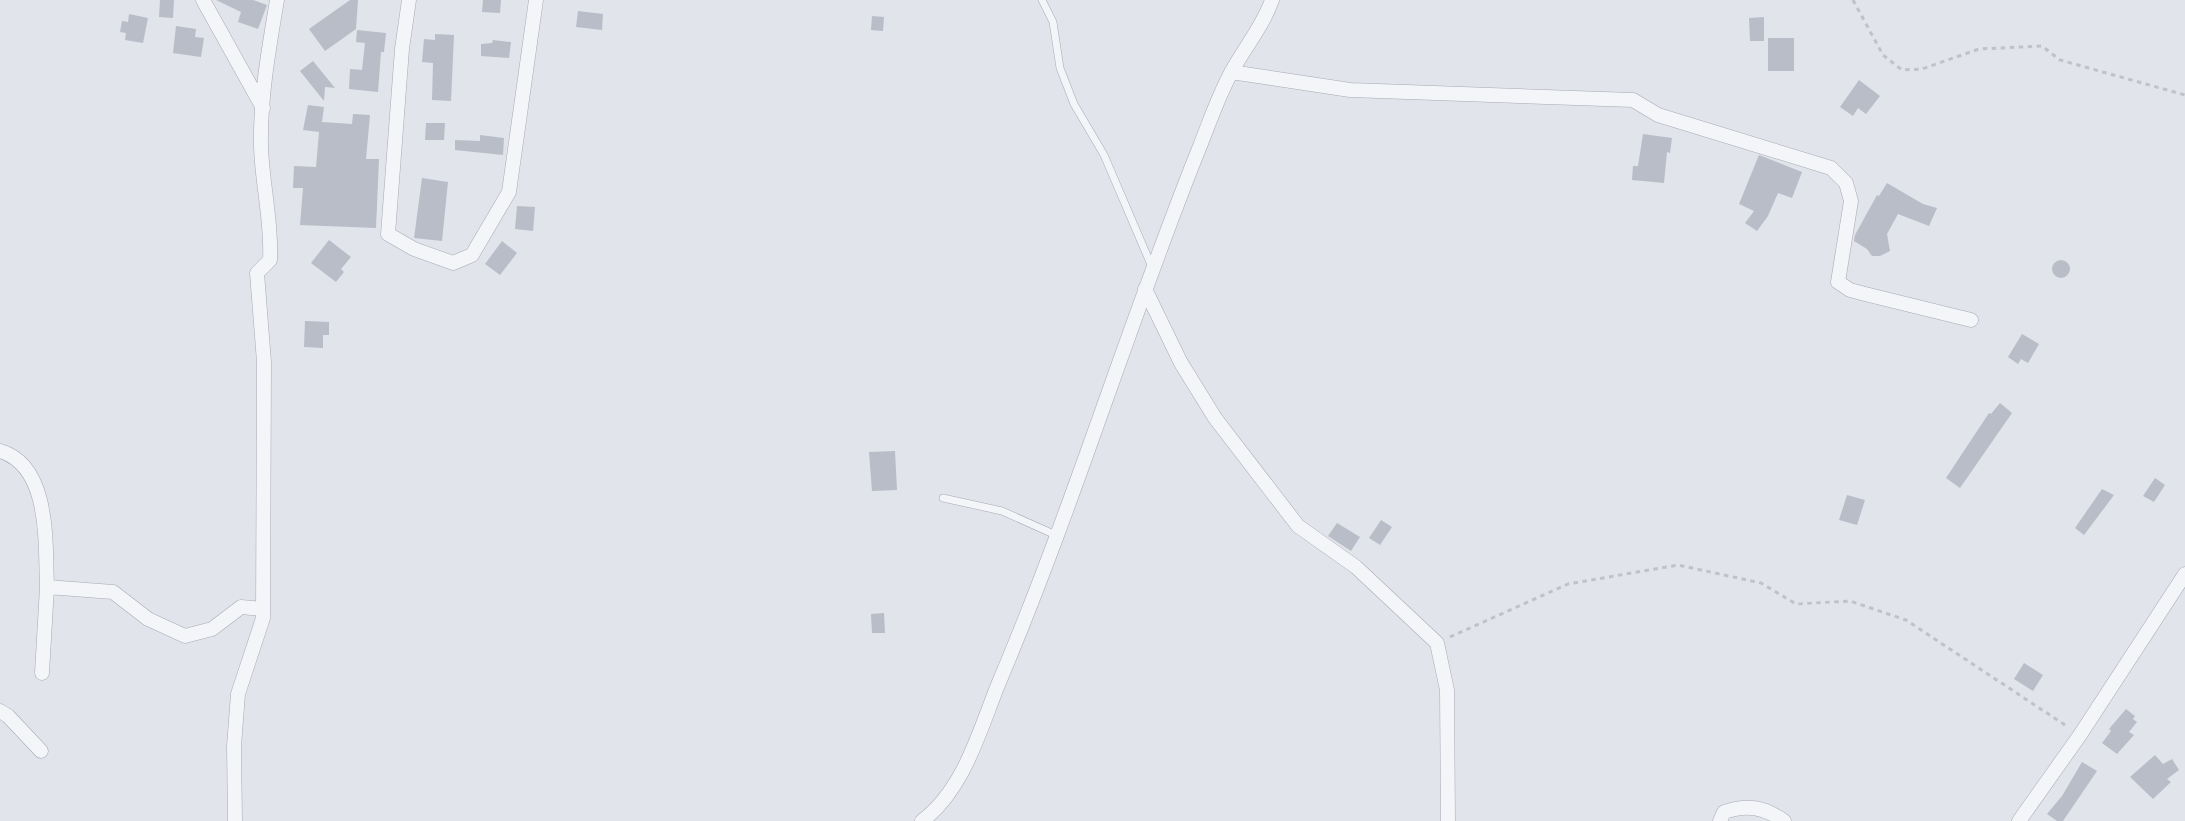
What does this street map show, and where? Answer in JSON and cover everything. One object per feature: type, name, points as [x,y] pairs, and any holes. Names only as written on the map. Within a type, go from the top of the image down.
[{"type":"street","points":[[203,0],[263,109]]},
{"type":"street","points":[[234,821],[234,746],[238,694],[254,653],[263,609],[264,363],[257,273],[270,260],[271,238],[261,145],[264,80],[277,0]]},
{"type":"street","points":[[409,0],[402,49],[388,234],[414,249],[453,263],[472,255],[509,192],[536,0]]},
{"type":"street","points":[[922,821],[933,813],[956,784],[1058,537],[1145,289],[1231,72],[1267,15],[1272,0]]},
{"type":"street","points":[[1231,72],[1350,90],[1633,100],[1659,116],[1831,168],[1846,183],[1851,201],[1838,282],[1850,290],[1971,320]]},
{"type":"street","points":[[1145,289],[1181,363],[1215,418],[1298,526],[1356,567],[1437,643],[1447,690],[1448,821]]},
{"type":"street","points":[[0,451],[12,455],[36,484],[45,530],[47,587],[42,673]]},
{"type":"street","points":[[2019,821],[2080,735],[2185,574]]},
{"type":"street","points":[[47,587],[113,592],[148,619],[185,636],[212,629],[241,607],[263,609]]},
{"type":"street","points":[[0,711],[8,716],[41,751]]},
{"type":"street","points":[[1720,821],[1724,812],[1737,807],[1755,807],[1784,821]]},
{"type":"lane","points":[[1042,0],[1053,22],[1060,68],[1067,86],[1104,155],[1153,269]]},
{"type":"lane","points":[[943,498],[1002,511],[1058,537]]},
{"type":"path","points":[[1853,0],[1883,55],[1902,70],[1922,69],[1979,49],[2042,46],[2060,60],[2185,95]]},
{"type":"path","points":[[1437,643],[1568,584],[1678,565],[1761,583],[1796,604],[1850,601],[1906,620],[2080,735]]},
{"type":"building","points":[[160,0],[174,0],[173,18],[159,17]]},
{"type":"building","points":[[216,0],[253,0],[267,5],[258,29],[238,22],[241,12]]},
{"type":"building","points":[[350,0],[358,0],[356,29],[325,51],[309,29]]},
{"type":"building","points":[[483,0],[501,0],[500,13],[482,12]]},
{"type":"building","points":[[578,11],[603,14],[602,30],[576,27]]},
{"type":"building","points":[[129,14],[148,18],[143,43],[125,40],[126,33],[120,32],[122,21],[128,22]]},
{"type":"building","points":[[872,16],[884,17],[883,31],[871,30]]},
{"type":"building","points":[[1764,17],[1764,41],[1750,41],[1749,18]]},
{"type":"building","points":[[176,26],[196,29],[195,37],[204,38],[201,57],[173,53]]},
{"type":"building","points":[[357,30],[386,33],[384,52],[381,52],[378,92],[349,89],[350,69],[362,70],[365,43],[356,42]]},
{"type":"building","points":[[435,34],[454,35],[451,101],[432,100],[433,63],[422,62],[424,39],[435,40]]},
{"type":"building","points":[[1768,38],[1794,38],[1794,71],[1768,71]]},
{"type":"building","points":[[493,40],[511,42],[509,58],[481,56],[481,44],[492,43]]},
{"type":"building","points":[[313,61],[335,88],[325,87],[324,101],[300,71]]},
{"type":"building","points":[[1859,80],[1880,96],[1866,114],[1858,108],[1853,116],[1840,107]]},
{"type":"building","points":[[308,105],[324,107],[322,122],[352,124],[353,114],[370,115],[366,159],[379,159],[376,228],[300,225],[303,188],[293,188],[294,166],[316,167],[319,132],[303,130]]},
{"type":"building","points":[[426,123],[445,123],[444,140],[425,140]]},
{"type":"building","points":[[1643,134],[1672,138],[1670,153],[1667,152],[1664,183],[1632,180],[1633,166],[1638,166]]},
{"type":"building","points":[[480,135],[504,138],[503,155],[455,150],[455,140],[480,141]]},
{"type":"building","points":[[1759,155],[1802,172],[1792,198],[1778,193],[1768,216],[1757,231],[1745,223],[1754,211],[1739,204]]},
{"type":"building","points":[[422,178],[448,182],[442,241],[414,238]]},
{"type":"building","points":[[1887,183],[1923,204],[1937,208],[1929,226],[1898,214],[1887,234],[1890,251],[1880,256],[1872,256],[1867,249],[1854,241],[1855,235],[1877,195],[1879,196]]},
{"type":"building","points":[[517,206],[535,207],[533,231],[515,229]]},
{"type":"building","points":[[329,240],[351,257],[341,269],[344,272],[336,282],[311,263]]},
{"type":"building","points":[[502,241],[517,253],[500,275],[485,264]]},
{"type":"building","points":[[2061,260],[2067,263],[2070,269],[2067,275],[2061,278],[2055,275],[2052,269],[2055,263]]},
{"type":"building","points":[[305,321],[329,322],[329,335],[323,335],[323,348],[304,347]]},
{"type":"building","points":[[2022,334],[2039,344],[2028,363],[2021,359],[2018,364],[2008,357]]},
{"type":"building","points":[[2000,403],[2012,413],[1960,488],[1946,478],[1989,413],[1991,414]]},
{"type":"building","points":[[895,451],[897,490],[872,491],[869,452]]},
{"type":"building","points":[[2155,478],[2165,485],[2154,502],[2143,496]]},
{"type":"building","points":[[2102,489],[2114,495],[2084,535],[2075,528]]},
{"type":"building","points":[[1847,495],[1865,500],[1857,525],[1839,520]]},
{"type":"building","points":[[1381,520],[1392,527],[1380,545],[1369,538]]},
{"type":"building","points":[[1337,523],[1360,537],[1351,551],[1328,536]]},
{"type":"building","points":[[884,613],[885,633],[872,633],[871,614]]},
{"type":"building","points":[[2024,663],[2043,675],[2033,691],[2014,679]]},
{"type":"building","points":[[2126,709],[2135,716],[2133,719],[2137,722],[2129,732],[2134,735],[2117,754],[2102,743],[2111,731],[2109,729]]},
{"type":"building","points":[[2155,755],[2163,764],[2172,759],[2179,770],[2167,779],[2171,782],[2153,799],[2130,777]]},
{"type":"building","points":[[2082,762],[2097,771],[2063,821],[2057,821],[2047,814],[2062,796]]}]
